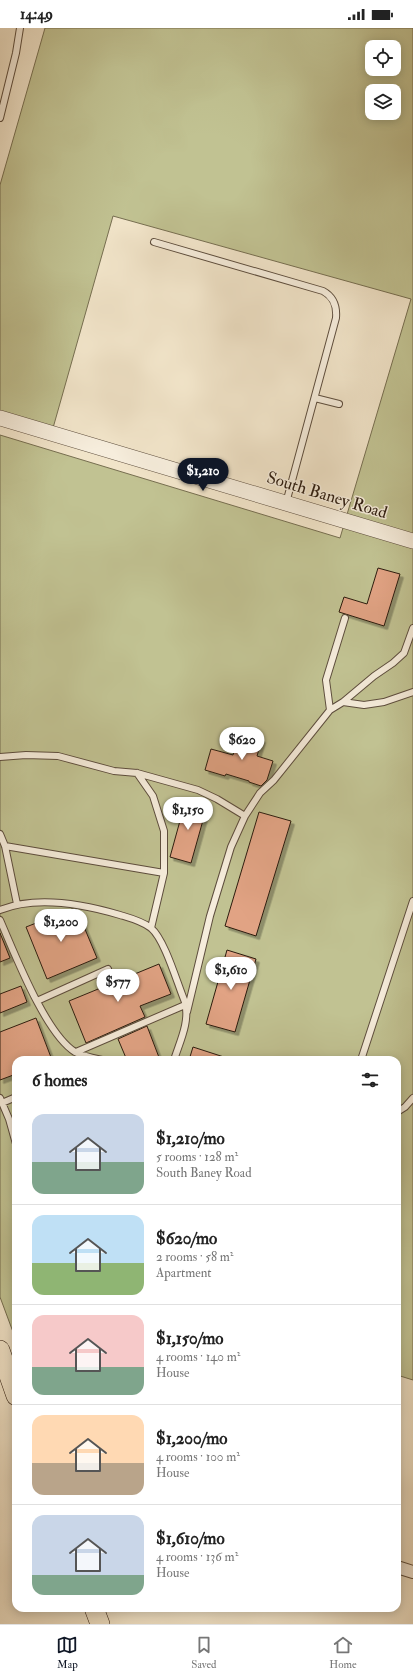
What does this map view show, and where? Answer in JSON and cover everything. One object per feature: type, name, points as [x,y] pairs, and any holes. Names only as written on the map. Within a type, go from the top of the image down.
[{"type":"main road","points":[[0,1350],[12,1384]]},
{"type":"main road","points":[[96,1612],[100,1624]]},
{"type":"street","name":"South Baney Road","points":[[0,418],[413,541]]},
{"type":"street","points":[[401,1568],[413,1572]]},
{"type":"lane","points":[[0,118],[16,53],[20,28]]},
{"type":"lane","points":[[154,242],[323,291],[329,294],[337,309],[315,398],[286,503]]},
{"type":"lane","points":[[315,398],[339,404]]},
{"type":"lane","points":[[330,710],[326,680],[345,618]]},
{"type":"lane","points":[[175,1056],[186,1022],[187,1012],[212,909],[231,847],[245,816],[260,793],[274,780],[330,710],[343,702],[404,653],[413,628]]},
{"type":"lane","points":[[343,702],[364,705],[384,702],[413,692]]},
{"type":"lane","points":[[0,757],[26,755],[58,756],[114,771],[138,773],[198,790],[217,799],[245,816]]},
{"type":"lane","points":[[138,773],[153,796],[164,831],[164,873],[151,928]]},
{"type":"lane","points":[[0,834],[5,846],[17,904]]},
{"type":"lane","points":[[5,846],[164,873]]},
{"type":"lane","points":[[362,1056],[413,901]]},
{"type":"lane","points":[[0,910],[17,904],[28,903],[68,904],[113,913],[151,928],[159,938],[187,1012]]},
{"type":"lane","points":[[0,920],[37,1001],[53,1029],[64,1043],[76,1052],[89,1056]]},
{"type":"lane","points":[[37,1001],[108,969]]},
{"type":"lane","points":[[76,1052],[185,1005]]},
{"type":"lane","points":[[12,1098],[1,1100],[12,1132]]},
{"type":"lane","points":[[401,1110],[413,1098]]},
{"type":"green space","points":[[45,28],[413,28],[413,1380],[401,1376],[401,1056],[12,1056],[12,1329],[0,1297],[0,435],[340,538],[411,299],[113,216],[53,428],[0,412],[0,185]]},
{"type":"building","points":[[378,568],[400,574],[384,626],[339,612],[344,597],[367,604]]},
{"type":"building","points":[[239,733],[262,739],[257,756],[273,761],[267,780],[261,786],[226,774],[225,776],[205,770],[211,749],[233,755]]},
{"type":"building","points":[[186,799],[207,806],[191,863],[170,857]]},
{"type":"building","points":[[259,812],[291,821],[256,936],[225,926]]},
{"type":"building","points":[[72,909],[77,910],[97,958],[47,979],[26,927]]},
{"type":"building","points":[[0,933],[10,958],[0,962]]},
{"type":"building","points":[[227,950],[256,959],[235,1032],[206,1024]]},
{"type":"building","points":[[159,964],[171,994],[140,1006],[145,1017],[86,1043],[69,1001]]},
{"type":"building","points":[[21,986],[27,1002],[0,1013],[0,994]]},
{"type":"building","points":[[36,1018],[50,1056],[12,1056],[12,1076],[0,1080],[0,1032]]},
{"type":"building","points":[[147,1026],[158,1056],[125,1056],[118,1039]]},
{"type":"building","points":[[193,1047],[221,1056],[190,1056]]}]
